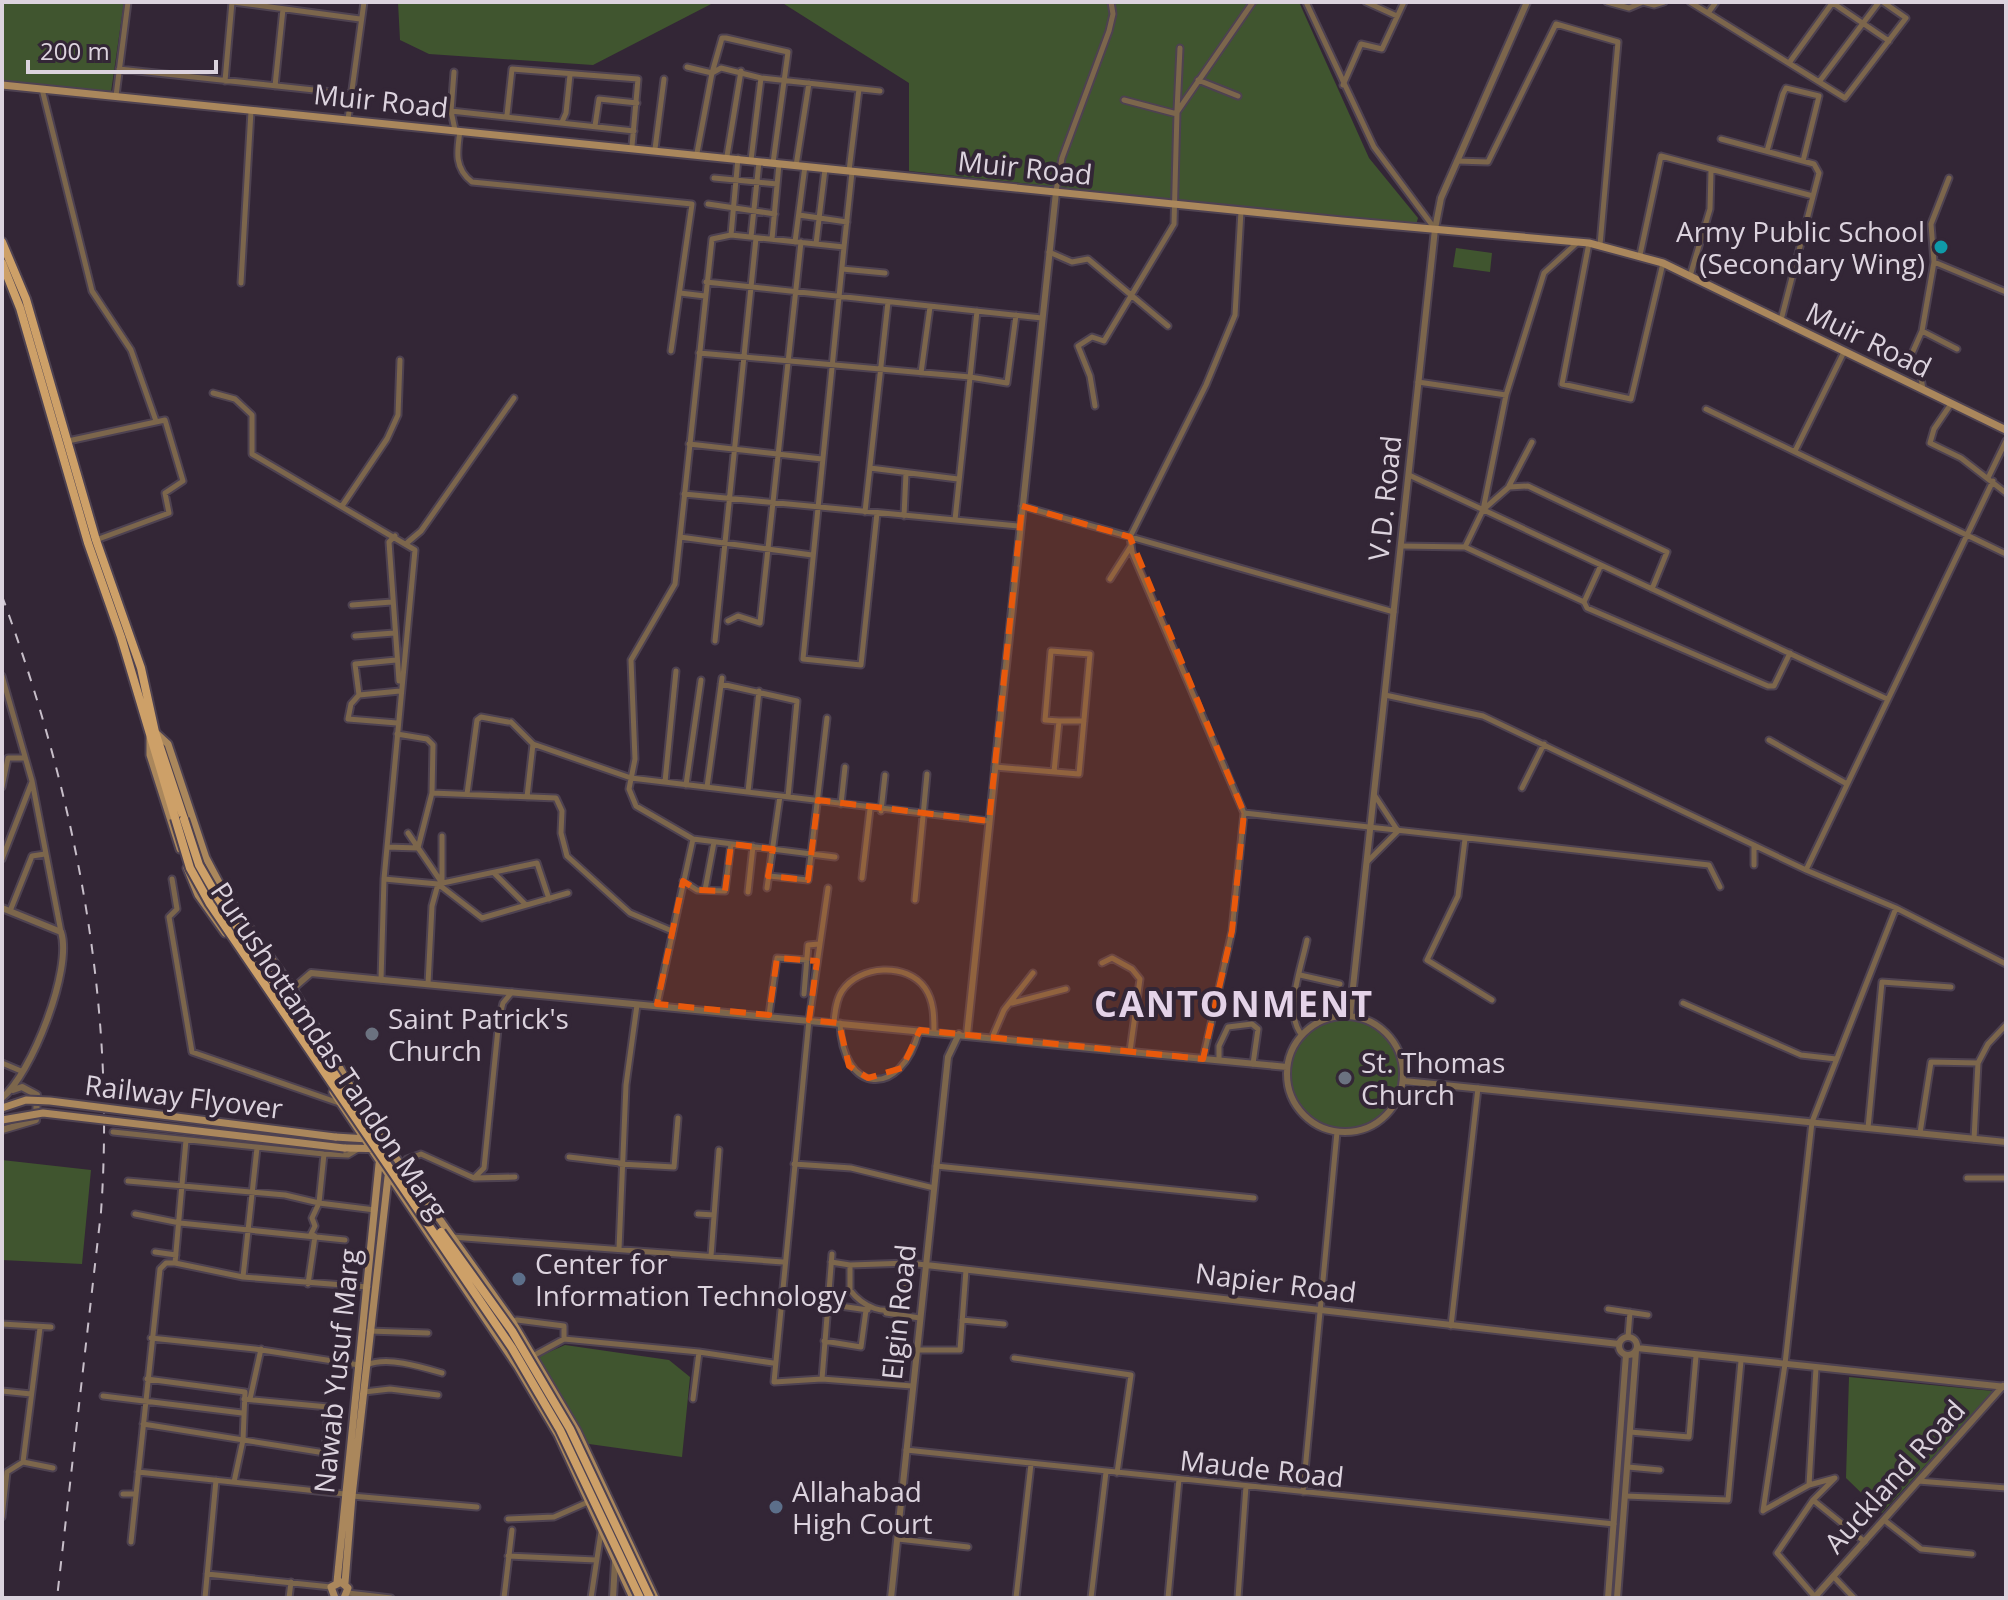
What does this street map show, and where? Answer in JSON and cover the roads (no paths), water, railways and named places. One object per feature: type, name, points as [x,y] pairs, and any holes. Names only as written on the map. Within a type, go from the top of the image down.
[{"type":"main road","name":"Muir Road","points":[[2,85],[632,146],[776,164],[1241,211],[1589,243],[1663,263],[2006,430]]},
{"type":"main road","points":[[2,242],[26,299],[96,540],[141,668],[153,734],[199,865],[403,1179],[533,1365],[575,1438],[652,1598]]},
{"type":"main road","name":"Purushottamdas Tandon Marg","points":[[2,263],[20,308],[83,528],[153,734],[150,755],[198,895],[276,1002],[369,1149],[517,1366],[558,1435],[633,1598]]},
{"type":"main road","name":"Purushottamdas Tandon Marg","points":[[153,734],[168,744],[206,858],[224,892],[293,989],[390,1149],[512,1321],[577,1431],[652,1598]]},
{"type":"main road","points":[[180,818],[190,868],[210,904],[512,1348],[573,1455],[640,1598]]},
{"type":"main road","name":"Railway Flyover","points":[[2,1108],[26,1100],[50,1101],[335,1137],[384,1140]]},
{"type":"main road","name":"Railway Flyover","points":[[2,1120],[43,1113],[344,1148],[390,1149]]},
{"type":"main road","name":"Nawab Yusuf Marg","points":[[338,1584],[363,1365],[379,1164]]},
{"type":"main road","name":"Nawab Yusuf Marg","points":[[348,1495],[364,1392],[363,1365],[388,1177]]},
{"type":"main road","points":[[338,1584],[346,1595]]},
{"type":"main road","points":[[335,1598],[338,1584]]},
{"type":"street","points":[[116,97],[128,2]]},
{"type":"street","points":[[225,81],[232,2],[360,19]]},
{"type":"street","points":[[348,119],[364,2]]},
{"type":"street","points":[[1056,192],[1062,158],[1109,31],[1113,14],[1111,2]]},
{"type":"street","points":[[1177,113],[1253,2]]},
{"type":"street","points":[[1306,2],[1374,147],[1435,229]]},
{"type":"street","points":[[1366,2],[1397,16]]},
{"type":"street","points":[[1343,85],[1361,44],[1382,49],[1404,2]]},
{"type":"street","name":"V.D. Road","points":[[1350,1015],[1435,229],[1441,198],[1527,2]]},
{"type":"street","points":[[1607,2],[1629,8],[1643,2],[1654,5],[1664,2]]},
{"type":"street","points":[[1690,2],[1789,63],[1819,82],[1845,98],[1906,18],[1881,2],[1819,82]]},
{"type":"street","points":[[1708,13],[1716,2]]},
{"type":"street","points":[[1789,63],[1833,2],[1889,41]]},
{"type":"street","points":[[275,86],[283,9]]},
{"type":"street","points":[[1457,161],[1488,162],[1556,24],[1618,42],[1600,245]]},
{"type":"street","points":[[697,153],[722,38],[786,50],[772,239]]},
{"type":"street","points":[[1095,406],[1090,376],[1078,346],[1092,337],[1104,341],[1174,224],[1180,48]]},
{"type":"street","points":[[687,67],[712,73],[721,68],[761,78],[880,91]]},
{"type":"street","points":[[119,69],[351,94]]},
{"type":"street","points":[[507,115],[512,69],[638,79],[632,146]]},
{"type":"street","points":[[727,156],[741,71]]},
{"type":"street","points":[[454,72],[451,111],[457,130],[457,157],[460,169],[472,182],[692,204],[671,351]]},
{"type":"street","points":[[562,122],[570,75]]},
{"type":"street","points":[[715,641],[751,287],[761,78]]},
{"type":"street","points":[[655,149],[664,79]]},
{"type":"street","points":[[1198,80],[1238,96]]},
{"type":"street","points":[[796,166],[809,83]]},
{"type":"street","points":[[1767,151],[1786,88],[1819,96],[1803,161]]},
{"type":"street","points":[[42,89],[92,291],[131,350],[156,421]]},
{"type":"street","points":[[859,89],[803,659],[861,665],[877,513]]},
{"type":"street","points":[[595,126],[599,99],[637,103]]},
{"type":"street","points":[[1124,100],[1177,113]]},
{"type":"street","points":[[241,283],[251,110]]},
{"type":"street","points":[[451,111],[634,131]]},
{"type":"street","points":[[1721,139],[1814,164],[1819,173],[1781,320]]},
{"type":"street","points":[[1640,255],[1661,156],[1813,196]]},
{"type":"street","points":[[731,235],[738,157]]},
{"type":"street","points":[[728,621],[738,616],[760,623],[796,292],[799,215],[805,166]]},
{"type":"street","points":[[816,244],[825,169]]},
{"type":"street","points":[[1690,276],[1710,209],[1711,171]]},
{"type":"street","points":[[714,178],[777,184]]},
{"type":"street","points":[[1923,390],[1920,373],[1910,366],[1910,358],[1922,331],[1934,262],[1931,224],[1949,178]]},
{"type":"street","name":"Elgin Road","points":[[891,1598],[948,1057],[963,1034],[989,821],[1056,192]]},
{"type":"street","points":[[708,204],[775,214]]},
{"type":"street","points":[[1203,1059],[1232,931],[1244,813],[1131,546],[1130,537],[1206,385],[1235,315],[1241,211]]},
{"type":"street","points":[[799,215],[847,222]]},
{"type":"street","points":[[835,857],[693,839],[636,806],[629,789],[635,759],[631,660],[675,584],[712,239],[731,235],[844,247]]},
{"type":"street","points":[[1465,547],[1483,510],[1506,395],[1544,273],[1579,242]]},
{"type":"street","points":[[1589,243],[1562,384],[1631,399],[1663,263]]},
{"type":"street","points":[[1049,252],[1072,262],[1088,259],[1168,326]]},
{"type":"street","points":[[1934,262],[2006,292]]},
{"type":"street","points":[[842,269],[885,273]]},
{"type":"street","points":[[706,282],[1042,318]]},
{"type":"street","points":[[680,293],[705,296]]},
{"type":"street","points":[[865,512],[888,302]]},
{"type":"street","points":[[921,373],[930,306]]},
{"type":"street","points":[[955,520],[977,311]]},
{"type":"street","points":[[699,353],[1007,383],[1016,315]]},
{"type":"street","points":[[1922,331],[1957,349]]},
{"type":"street","points":[[1795,451],[1845,351]]},
{"type":"street","points":[[342,506],[387,439],[398,415],[400,360]]},
{"type":"street","points":[[1418,382],[1506,395]]},
{"type":"street","points":[[213,393],[235,399],[252,415],[252,454],[415,550],[414,584],[406,619],[384,879],[381,980]]},
{"type":"street","points":[[407,543],[421,531],[514,398]]},
{"type":"street","points":[[1951,404],[1934,429],[1930,443],[1991,480],[2006,493]]},
{"type":"street","points":[[1706,409],[2006,554]]},
{"type":"street","points":[[67,441],[165,420],[183,481],[165,493],[169,513],[96,540]]},
{"type":"street","points":[[1806,870],[1967,535],[2006,441]]},
{"type":"street","points":[[1483,510],[1509,487],[1532,442]]},
{"type":"street","points":[[689,444],[822,459]]},
{"type":"street","points":[[870,468],[958,479]]},
{"type":"street","points":[[904,516],[906,473]]},
{"type":"street","points":[[1409,475],[1887,699]]},
{"type":"street","points":[[1509,487],[1528,486],[1667,552],[1652,589]]},
{"type":"street","points":[[684,494],[1019,526]]},
{"type":"street","points":[[1022,506],[1394,612]]},
{"type":"street","points":[[395,536],[389,542],[400,692]]},
{"type":"street","points":[[680,537],[812,555]]},
{"type":"street","points":[[1110,579],[1131,546]]},
{"type":"street","points":[[1401,546],[1465,547],[1584,602],[1587,608],[1768,686],[1774,686],[1790,653]]},
{"type":"street","points":[[1584,602],[1601,565]]},
{"type":"street","points":[[352,605],[392,602]]},
{"type":"street","points":[[355,636],[394,633]]},
{"type":"street","points":[[995,767],[1079,774],[1084,721],[1090,654],[1051,651],[1045,720],[1084,721]]},
{"type":"street","points":[[359,695],[355,664],[396,660]]},
{"type":"street","points":[[665,782],[676,671]]},
{"type":"street","points":[[2,676],[32,781],[61,932],[64,964],[13,1090]]},
{"type":"street","points":[[686,785],[701,680]]},
{"type":"street","points":[[707,787],[721,681],[797,701],[788,797]]},
{"type":"street","points":[[748,792],[759,691]]},
{"type":"street","points":[[397,723],[348,719],[351,704],[359,695],[400,692]]},
{"type":"street","points":[[1385,695],[1483,716],[1806,870],[1896,908],[2006,964]]},
{"type":"street","points":[[467,794],[477,720],[481,717],[509,722],[533,744],[631,778],[818,800],[881,811],[989,821]]},
{"type":"street","points":[[769,876],[808,880],[827,718]]},
{"type":"street","points":[[1054,772],[1059,721]]},
{"type":"street","points":[[397,734],[427,739],[433,745],[432,793],[418,848]]},
{"type":"street","points":[[1769,740],[1847,784]]},
{"type":"street","points":[[527,797],[533,744]]},
{"type":"street","points":[[1522,788],[1544,744]]},
{"type":"street","points":[[2,787],[8,758],[25,758]]},
{"type":"street","points":[[841,804],[845,767]]},
{"type":"street","points":[[915,900],[927,774]]},
{"type":"street","points":[[881,811],[885,775]]},
{"type":"street","points":[[2,859],[32,781]]},
{"type":"street","points":[[432,793],[556,798],[562,811],[561,833],[567,856],[630,913],[672,931]]},
{"type":"street","points":[[1374,795],[1398,831]]},
{"type":"street","points":[[767,888],[780,796]]},
{"type":"street","points":[[862,878],[870,809]]},
{"type":"street","points":[[1244,813],[1709,865],[1720,887]]},
{"type":"street","points":[[1367,863],[1398,831]]},
{"type":"street","points":[[408,833],[440,884],[482,918],[568,893]]},
{"type":"street","points":[[428,984],[432,906],[440,884],[442,836]]},
{"type":"street","points":[[657,1004],[693,839]]},
{"type":"street","points":[[1465,839],[1458,896],[1427,960],[1492,1000]]},
{"type":"street","points":[[705,890],[714,842]]},
{"type":"street","points":[[683,881],[705,890],[725,891],[731,844]]},
{"type":"street","points":[[1754,845],[1754,865]]},
{"type":"street","points":[[748,892],[753,846]]},
{"type":"street","points":[[387,847],[418,848]]},
{"type":"street","points":[[45,854],[32,856],[6,910],[61,932]]},
{"type":"street","points":[[384,879],[440,884],[537,863],[549,899]]},
{"type":"street","points":[[493,872],[526,905]]},
{"type":"street","points":[[172,879],[177,909],[169,917],[192,1052],[340,1103]]},
{"type":"street","points":[[828,888],[809,1020],[773,1363],[774,1382],[822,1379],[912,1386]]},
{"type":"street","points":[[1815,1598],[1777,1553],[1813,1500],[1835,1478],[1809,1485],[1763,1511],[1785,1364],[1812,1122],[1896,908]]},
{"type":"street","points":[[1302,1035],[1295,1018],[1307,940]]},
{"type":"street","points":[[804,994],[808,945],[819,944]]},
{"type":"street","points":[[769,1015],[777,958],[807,960]]},
{"type":"street","points":[[1102,963],[1112,958],[1121,961],[1140,979],[1130,1051]]},
{"type":"street","points":[[920,1030],[910,1059],[902,1068],[885,1078],[868,1078],[855,1073],[843,1052],[837,1023],[839,995],[864,973],[891,971],[913,977],[926,989],[934,1011],[934,1032]]},
{"type":"street","points":[[276,1002],[311,973],[1287,1067]]},
{"type":"street","points":[[992,1038],[1004,1010],[1033,973]]},
{"type":"street","points":[[1300,975],[1340,984]]},
{"type":"street","points":[[1868,1128],[1882,982],[1951,987]]},
{"type":"street","points":[[1011,1003],[1066,989]]},
{"type":"street","points":[[474,1178],[484,1168],[499,1019],[503,1003],[512,992]]},
{"type":"street","points":[[1683,1003],[1801,1055],[1837,1060]]},
{"type":"street","points":[[619,1249],[620,1164],[626,1085],[637,1005]]},
{"type":"street","points":[[1350,1015],[1366,1019],[1391,1037],[1399,1050],[1404,1081],[1398,1099],[1388,1114],[1373,1126],[1356,1132],[1337,1132],[1320,1127],[1294,1103],[1288,1086],[1287,1067],[1302,1035],[1324,1019],[1350,1015]]},
{"type":"street","points":[[1219,1060],[1219,1046],[1228,1027],[1252,1024],[1258,1029],[1253,1064]]},
{"type":"street","points":[[1974,1139],[1978,1063],[1988,1044],[2006,1025]]},
{"type":"street","points":[[1920,1133],[1931,1062],[1978,1063]]},
{"type":"street","points":[[2,1063],[21,1071]]},
{"type":"street","points":[[1404,1081],[2006,1142]]},
{"type":"street","points":[[2,1098],[22,1087],[37,1095],[38,1112],[36,1120],[2,1130]]},
{"type":"street","points":[[1451,1326],[1478,1088]]},
{"type":"street","points":[[569,1157],[674,1167],[678,1118]]},
{"type":"street","points":[[113,1132],[324,1154],[348,1155],[358,1149]]},
{"type":"street","points":[[1303,1492],[1323,1309],[1337,1132]]},
{"type":"street","points":[[175,1263],[186,1140]]},
{"type":"street","points":[[243,1277],[251,1230],[251,1194],[257,1148]]},
{"type":"street","points":[[711,1256],[719,1150]]},
{"type":"street","points":[[315,1236],[311,1234],[315,1226],[312,1218],[319,1203],[324,1154]]},
{"type":"street","points":[[388,1177],[404,1169],[407,1159],[421,1154],[474,1178],[515,1177]]},
{"type":"street","points":[[794,1164],[841,1166],[934,1188]]},
{"type":"street","points":[[936,1166],[1254,1198]]},
{"type":"street","points":[[1967,1178],[2006,1178]]},
{"type":"street","points":[[128,1181],[285,1195],[376,1210]]},
{"type":"street","points":[[135,1214],[180,1223],[345,1240]]},
{"type":"street","points":[[698,1214],[714,1215]]},
{"type":"street","points":[[308,1284],[315,1236]]},
{"type":"street","points":[[431,1240],[453,1237],[783,1262]]},
{"type":"street","points":[[155,1252],[176,1255]]},
{"type":"street","points":[[822,1379],[831,1258],[850,1265],[926,1265]]},
{"type":"street","points":[[131,1542],[160,1269],[166,1263],[175,1263],[243,1277],[368,1287]]},
{"type":"street","points":[[850,1265],[850,1290],[855,1297],[864,1306],[891,1310],[904,1303],[909,1263]]},
{"type":"street","name":"Napier Road","points":[[926,1265],[1619,1344]]},
{"type":"street","points":[[918,1350],[960,1350],[966,1270]]},
{"type":"street","points":[[826,1304],[920,1318]]},
{"type":"street","points":[[1608,1309],[1648,1315]]},
{"type":"street","points":[[824,1341],[861,1347],[866,1310]]},
{"type":"street","points":[[1608,1598],[1626,1355],[1619,1344],[1628,1337],[1630,1312]]},
{"type":"street","points":[[962,1320],[1004,1324]]},
{"type":"street","points":[[490,1326],[512,1321],[564,1326],[564,1339]]},
{"type":"street","points":[[2,1324],[51,1327]]},
{"type":"street","points":[[23,1462],[40,1328]]},
{"type":"street","points":[[369,1331],[428,1333]]},
{"type":"street","points":[[1617,1598],[1636,1349],[1635,1340],[1628,1337]]},
{"type":"street","points":[[151,1338],[261,1349],[363,1365],[374,1362],[405,1365],[442,1373]]},
{"type":"street","points":[[517,1366],[564,1339],[699,1352],[773,1363]]},
{"type":"street","points":[[234,1482],[243,1440],[242,1413],[261,1349]]},
{"type":"street","points":[[1626,1355],[1636,1349],[2005,1385]]},
{"type":"street","points":[[693,1399],[699,1352]]},
{"type":"street","points":[[1630,1432],[1689,1437],[1696,1356]]},
{"type":"street","points":[[1014,1358],[1131,1375],[1117,1473]]},
{"type":"street","points":[[1625,1496],[1728,1500],[1741,1361]]},
{"type":"street","points":[[1809,1485],[1816,1368]]},
{"type":"street","points":[[147,1379],[245,1392],[247,1399]]},
{"type":"street","name":"Auckland Road","points":[[1815,1598],[2005,1385]]},
{"type":"street","points":[[364,1392],[390,1389],[438,1395]]},
{"type":"street","points":[[2,1391],[31,1394]]},
{"type":"street","points":[[103,1396],[242,1413]]},
{"type":"street","points":[[143,1424],[325,1453],[328,1407],[247,1399]]},
{"type":"street","name":"Maude Road","points":[[905,1450],[1614,1524]]},
{"type":"street","points":[[2,1517],[7,1472],[23,1462],[53,1468]]},
{"type":"street","points":[[1016,1598],[1031,1464]]},
{"type":"street","points":[[1628,1467],[1660,1470]]},
{"type":"street","points":[[138,1472],[477,1507]]},
{"type":"street","points":[[1091,1598],[1106,1472]]},
{"type":"street","points":[[205,1598],[216,1479]]},
{"type":"street","points":[[1168,1598],[1179,1479]]},
{"type":"street","points":[[1918,1481],[2006,1488]]},
{"type":"street","points":[[1238,1598],[1246,1486]]},
{"type":"street","points":[[123,1494],[136,1494]]},
{"type":"street","points":[[1813,1500],[1865,1542]]},
{"type":"street","points":[[508,1519],[554,1517],[588,1502]]},
{"type":"street","points":[[1884,1520],[1921,1549],[1972,1554]]},
{"type":"street","points":[[591,1598],[601,1529]]},
{"type":"street","points":[[504,1598],[512,1530]]},
{"type":"street","points":[[898,1539],[968,1547]]},
{"type":"street","points":[[508,1556],[596,1560]]},
{"type":"street","points":[[613,1598],[615,1561]]},
{"type":"street","points":[[207,1574],[338,1584]]},
{"type":"street","points":[[1833,1576],[1854,1598]]},
{"type":"street","points":[[289,1598],[291,1582]]},
{"type":"street","points":[[346,1595],[391,1598]]},
{"type":"railway","points":[[2,596],[28,671],[69,822],[96,977],[102,1055],[104,1133],[101,1212],[57,1598]]},
{"type":"place","name":"Army Public School (Secondary Wing)","points":[[1941,247]]},
{"type":"place","name":"Saint Patrick's Church","points":[[372,1034]]},
{"type":"place","name":"St. Thomas Church","points":[[1345,1078]]},
{"type":"place","name":"Center for Information Technology","points":[[519,1279]]},
{"type":"place","name":"Allahabad High Court","points":[[776,1507]]},
{"type":"district","name":"CANTONMENT","points":[[1234,1003]]}]
